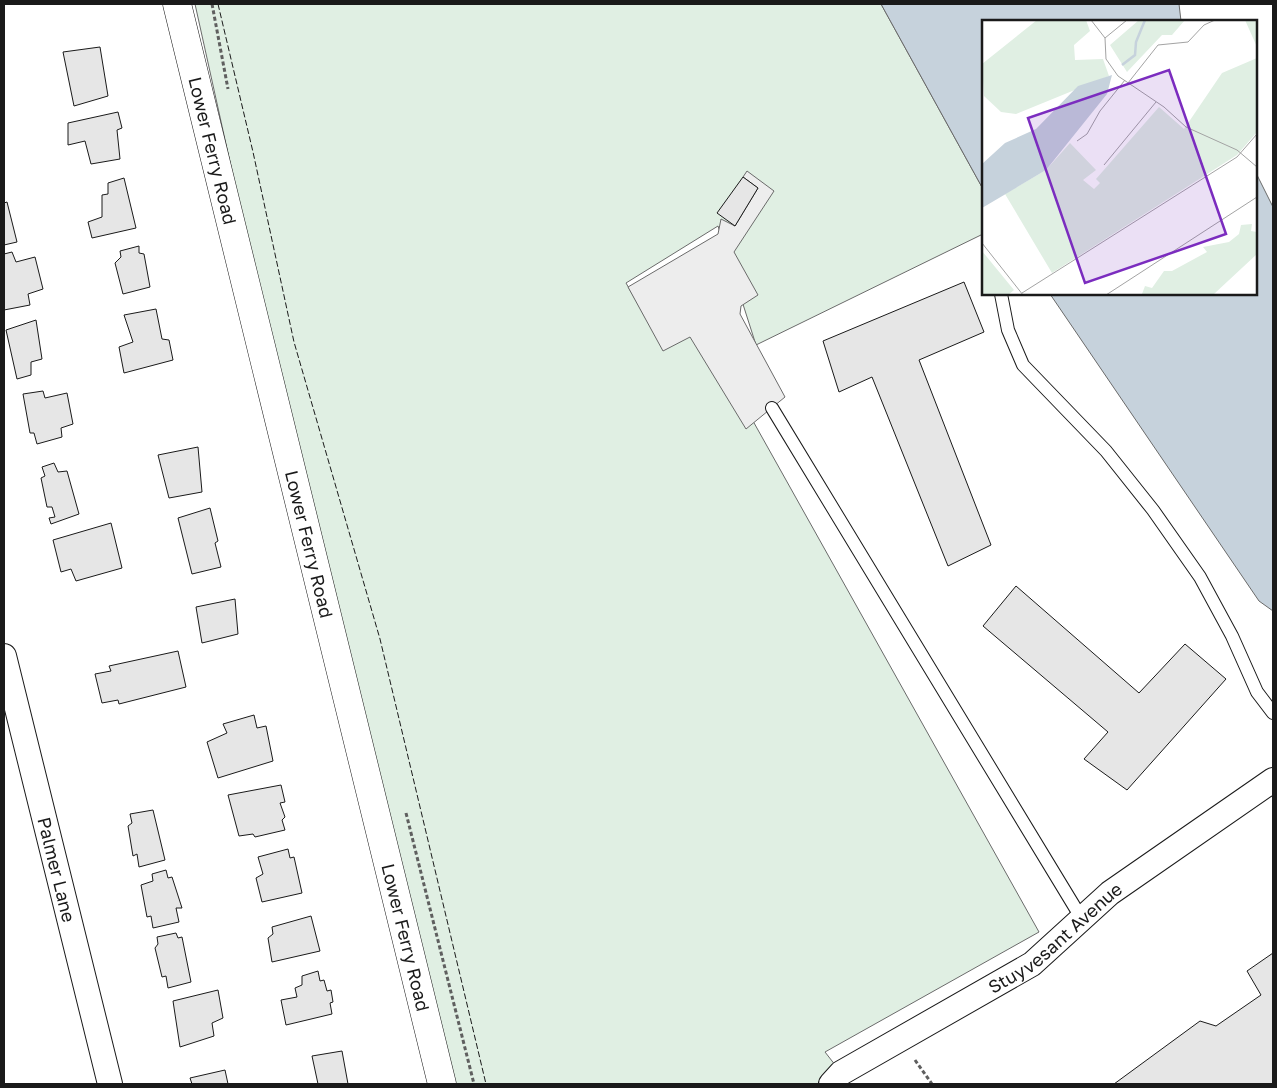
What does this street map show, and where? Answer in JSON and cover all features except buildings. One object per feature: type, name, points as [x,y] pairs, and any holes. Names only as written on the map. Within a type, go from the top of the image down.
[{"type":"street","name":"Lower Ferry Road","points":[[176,4],[442,1084]]},
{"type":"street","name":"Palmer Lane","points":[[4,656],[110,1084]]},
{"type":"street","name":"Stuyvesant Avenue","points":[[831,1084],[841,1073],[1032,964],[1110,893],[1273,780]]},
{"type":"lane","points":[[1001,295],[1008,330],[1023,364],[1106,451],[1153,510],[1200,577],[1232,636],[1257,692],[1273,713]]},
{"type":"lane","points":[[772,408],[1082,919]]},
{"type":"green space","points":[[195,4],[881,4],[982,187],[982,234],[756,345],[718,226],[626,283],[659,341],[697,321],[1039,932],[825,1052],[850,1084],[442,1084],[410,975]]},
{"type":"shaded area","points":[[881,4],[1179,4],[1181,20],[982,20],[982,187]]},
{"type":"shaded area","points":[[747,171],[774,191],[734,252],[758,295],[741,306],[740,314],[785,397],[746,429],[690,337],[663,351],[628,287],[718,234],[721,219],[735,226],[758,188],[743,177]]},
{"type":"shaded area","points":[[1257,175],[1273,207],[1273,611],[1259,601],[1051,295],[1257,295]]},
{"type":"fence","points":[[218,4],[253,152],[294,342],[380,639],[486,1084]]}]
